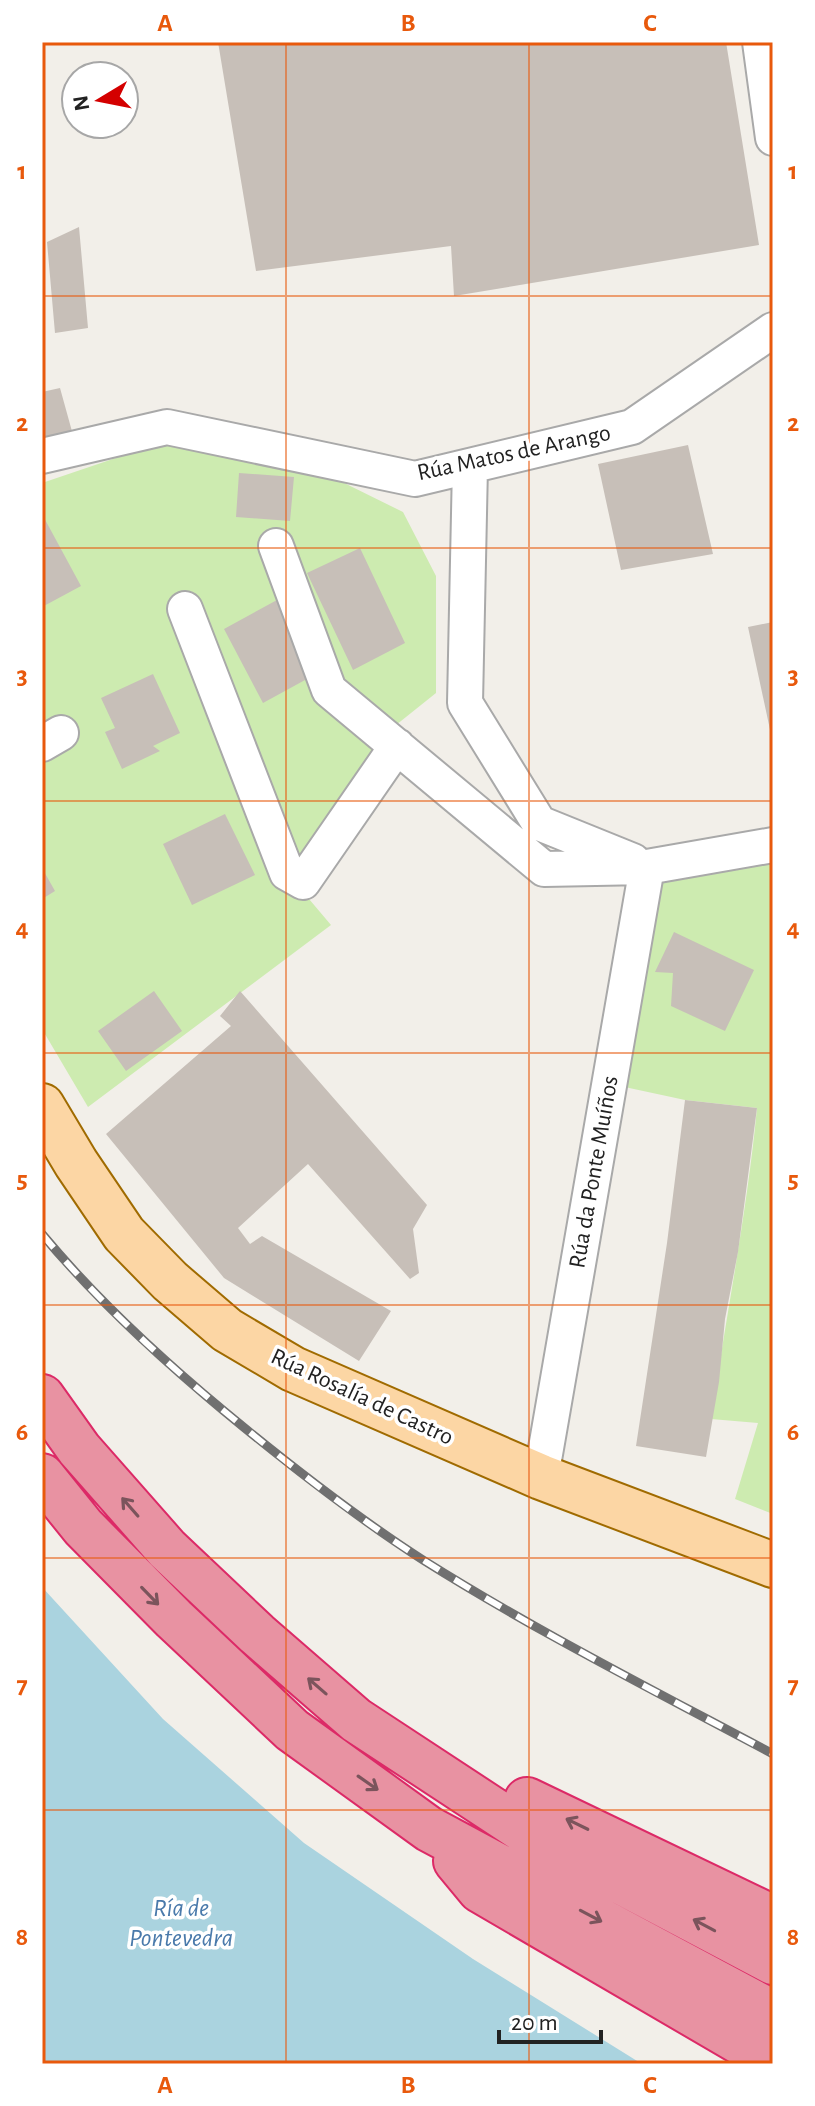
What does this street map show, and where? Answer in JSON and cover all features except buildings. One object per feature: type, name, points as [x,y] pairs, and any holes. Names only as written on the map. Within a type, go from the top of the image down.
[{"type":"highway","points":[[42,1397],[79,1449],[167,1549],[257,1634],[356,1720],[525,1831],[773,1962]]},
{"type":"highway","points":[[42,1476],[83,1527],[163,1609],[292,1730],[429,1829],[773,2013]]},
{"type":"highway","points":[[356,1720],[773,1918]]},
{"type":"highway","points":[[429,1829],[480,1890],[773,2061]]},
{"type":"main road","name":"Rúa Rosalía de Castro","points":[[42,1106],[124,1234],[170,1281],[227,1330],[293,1369],[541,1477],[773,1565]]},
{"type":"street","points":[[760,42],[773,138]]},
{"type":"street","name":"Rúa Matos de Arango","points":[[42,456],[167,427],[415,479],[632,427],[773,330]]},
{"type":"street","points":[[470,466],[465,703],[539,823],[647,867]]},
{"type":"street","points":[[276,546],[329,690],[544,869],[647,867],[773,845]]},
{"type":"street","points":[[185,609],[287,873],[303,882],[397,746]]},
{"type":"street","name":"Rúa da Ponte Muíños","points":[[541,1477],[647,867]]},
{"type":"green space","points":[[163,442],[330,476],[403,512],[436,576],[436,693],[396,725],[343,687],[279,530],[263,532],[322,694],[385,746],[302,869],[287,873],[331,925],[88,1107],[42,1029],[42,483]]},
{"type":"green space","points":[[773,857],[773,1514],[735,1499],[758,1423],[711,1419],[757,1108],[685,1100],[620,1086],[656,874]]},
{"type":"water","name":"Ría de Pontevedra","points":[[42,1587],[163,1719],[304,1843],[473,1959],[642,2064],[42,2064]]},
{"type":"railway","points":[[42,1234],[106,1304],[176,1370],[272,1450],[371,1525],[509,1611],[773,1754]]}]
